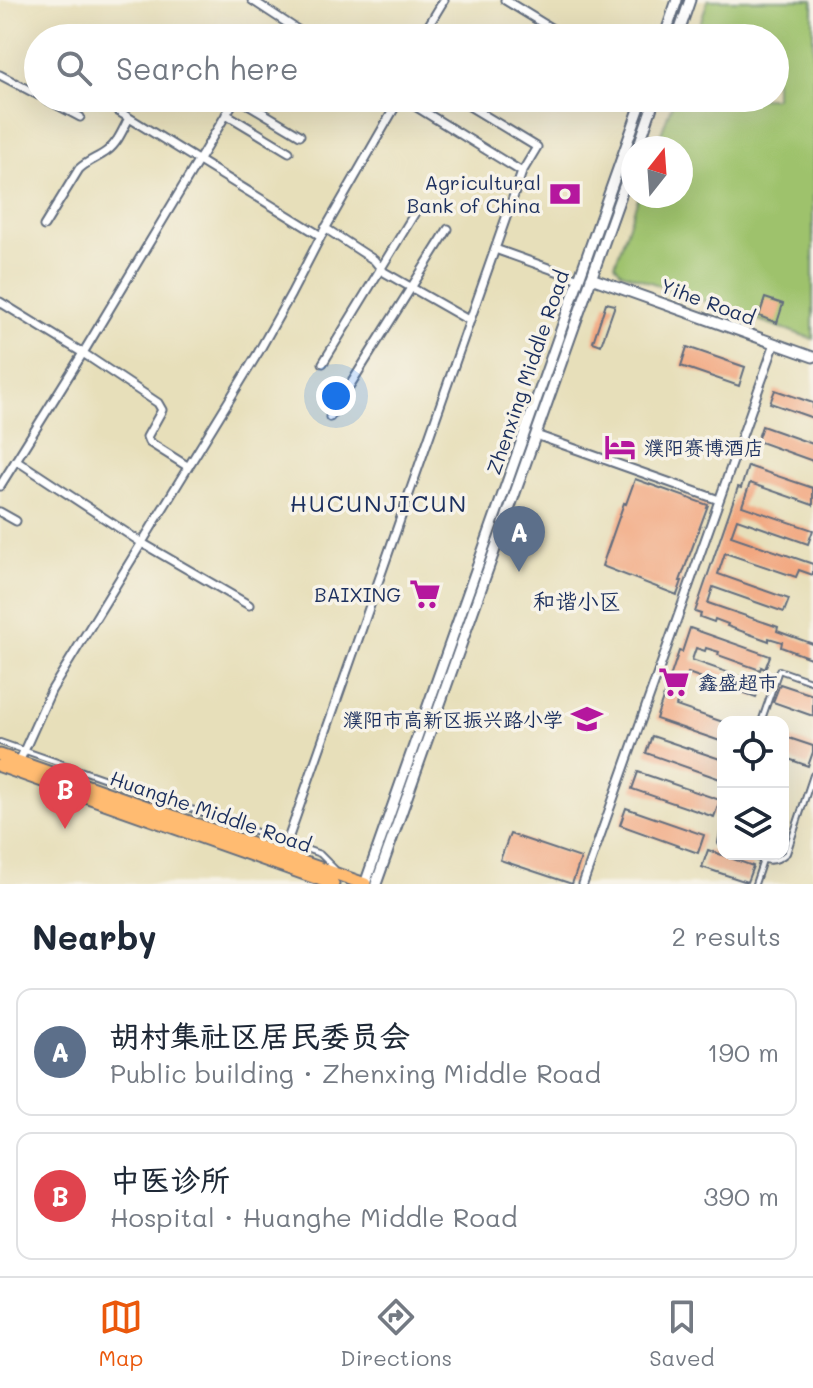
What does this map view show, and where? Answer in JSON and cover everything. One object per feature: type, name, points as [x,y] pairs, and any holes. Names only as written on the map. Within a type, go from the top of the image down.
[{"type":"main road","name":"Huanghe Middle Road","points":[[0,755],[21,756],[338,880]]},
{"type":"main road","name":"Huanghe Middle Road","points":[[0,766],[338,880],[365,884]]},
{"type":"street","points":[[252,0],[289,24]]},
{"type":"street","points":[[429,24],[444,0]]},
{"type":"street","points":[[505,0],[544,24]]},
{"type":"street","points":[[669,24],[677,0]]},
{"type":"street","points":[[682,24],[690,0]]},
{"type":"street","points":[[0,75],[24,88]]},
{"type":"street","points":[[71,112],[80,117]]},
{"type":"street","points":[[120,112],[374,260],[411,288],[470,321]]},
{"type":"street","points":[[261,112],[300,135]]},
{"type":"street","points":[[21,756],[51,691],[258,353],[392,112]]},
{"type":"street","points":[[423,112],[522,172]]},
{"type":"street","points":[[287,842],[522,172],[537,147],[479,112]]},
{"type":"street","name":"Zhenxing Middle Road","points":[[365,884],[638,112]]},
{"type":"street","points":[[642,136],[650,112]]},
{"type":"street","points":[[0,486],[226,114],[289,152]]},
{"type":"street","points":[[44,226],[79,169],[115,144],[129,118]]},
{"type":"street","name":"Zhenxing Middle Road","points":[[376,884],[621,194]]},
{"type":"street","points":[[323,363],[416,211]]},
{"type":"street","points":[[330,417],[448,229]]},
{"type":"street","points":[[495,249],[579,279]]},
{"type":"street","name":"Yihe Road","points":[[591,278],[813,357]]},
{"type":"street","points":[[0,302],[158,403],[162,410],[147,437],[149,442],[187,466]]},
{"type":"street","points":[[583,884],[775,343]]},
{"type":"street","points":[[536,435],[719,500]]},
{"type":"street","points":[[16,460],[142,543],[249,605]]},
{"type":"street","points":[[0,512],[16,521]]},
{"type":"lane","points":[[763,716],[779,670],[813,682]]},
{"type":"lane","points":[[0,742],[21,756],[320,854],[338,880]]},
{"type":"lane","points":[[789,847],[813,775]]},
{"type":"lane","points":[[755,884],[763,860],[777,860]]},
{"type":"green space","points":[[708,0],[813,0],[813,339],[621,272],[615,264],[635,208],[693,208],[693,136],[660,136],[669,112],[789,112],[789,24],[700,24]]},
{"type":"building","points":[[765,298],[783,304],[777,323],[759,316]]},
{"type":"building","points":[[606,303],[615,305],[601,345],[593,342]]},
{"type":"building","points":[[687,347],[745,367],[739,386],[681,366]]},
{"type":"building","points":[[775,390],[813,403],[813,418],[770,403]]},
{"type":"building","points":[[762,426],[813,444],[813,461],[757,441]]},
{"type":"building","points":[[748,466],[813,488],[813,505],[750,483],[742,506],[813,530],[808,544],[737,519],[731,536],[813,564],[813,575],[799,570],[796,577],[725,553],[718,574],[789,599],[784,612],[713,587],[708,603],[778,627],[777,631],[813,644],[813,659],[781,647],[782,642],[769,638],[769,641],[715,619],[714,622],[700,617],[701,614],[695,612]]},
{"type":"building","points":[[635,479],[708,505],[677,595],[602,566]]},
{"type":"building","points":[[690,628],[770,656],[765,669],[761,667],[760,670],[718,655],[719,652],[696,648],[692,660],[761,684],[756,697],[688,673],[676,706],[717,720],[717,740],[656,719],[679,651],[682,652]]},
{"type":"building","points":[[780,684],[813,695],[813,716],[773,702]]},
{"type":"building","points":[[652,736],[717,758],[717,778],[646,753]]},
{"type":"building","points":[[789,738],[813,746],[808,766],[789,759]]},
{"type":"building","points":[[638,772],[717,799],[717,808],[714,817],[632,789]]},
{"type":"building","points":[[626,808],[704,835],[698,853],[620,825]]},
{"type":"building","points":[[510,834],[581,858],[572,884],[500,860]]},
{"type":"building","points":[[708,850],[717,853],[717,860],[736,860],[753,866],[747,882],[702,867]]},
{"type":"place","name":"Agricultural Bank of China","points":[[565,194]]},
{"type":"place","name":"濮阳赛博酒店","points":[[620,447]]},
{"type":"place","name":"胡村集社区居民委员会","points":[[519,572]]},
{"type":"place","name":"BAIXING","points":[[425,594]]},
{"type":"place","name":"鑫盛超市","points":[[674,682]]},
{"type":"place","name":"濮阳市高新区振兴路小学","points":[[587,719]]},
{"type":"place","name":"中医诊所","points":[[65,829]]},
{"type":"district","name":"HUCUNJICUN","points":[[379,502]]},
{"type":"district","name":"和谐小区","points":[[577,600]]}]
